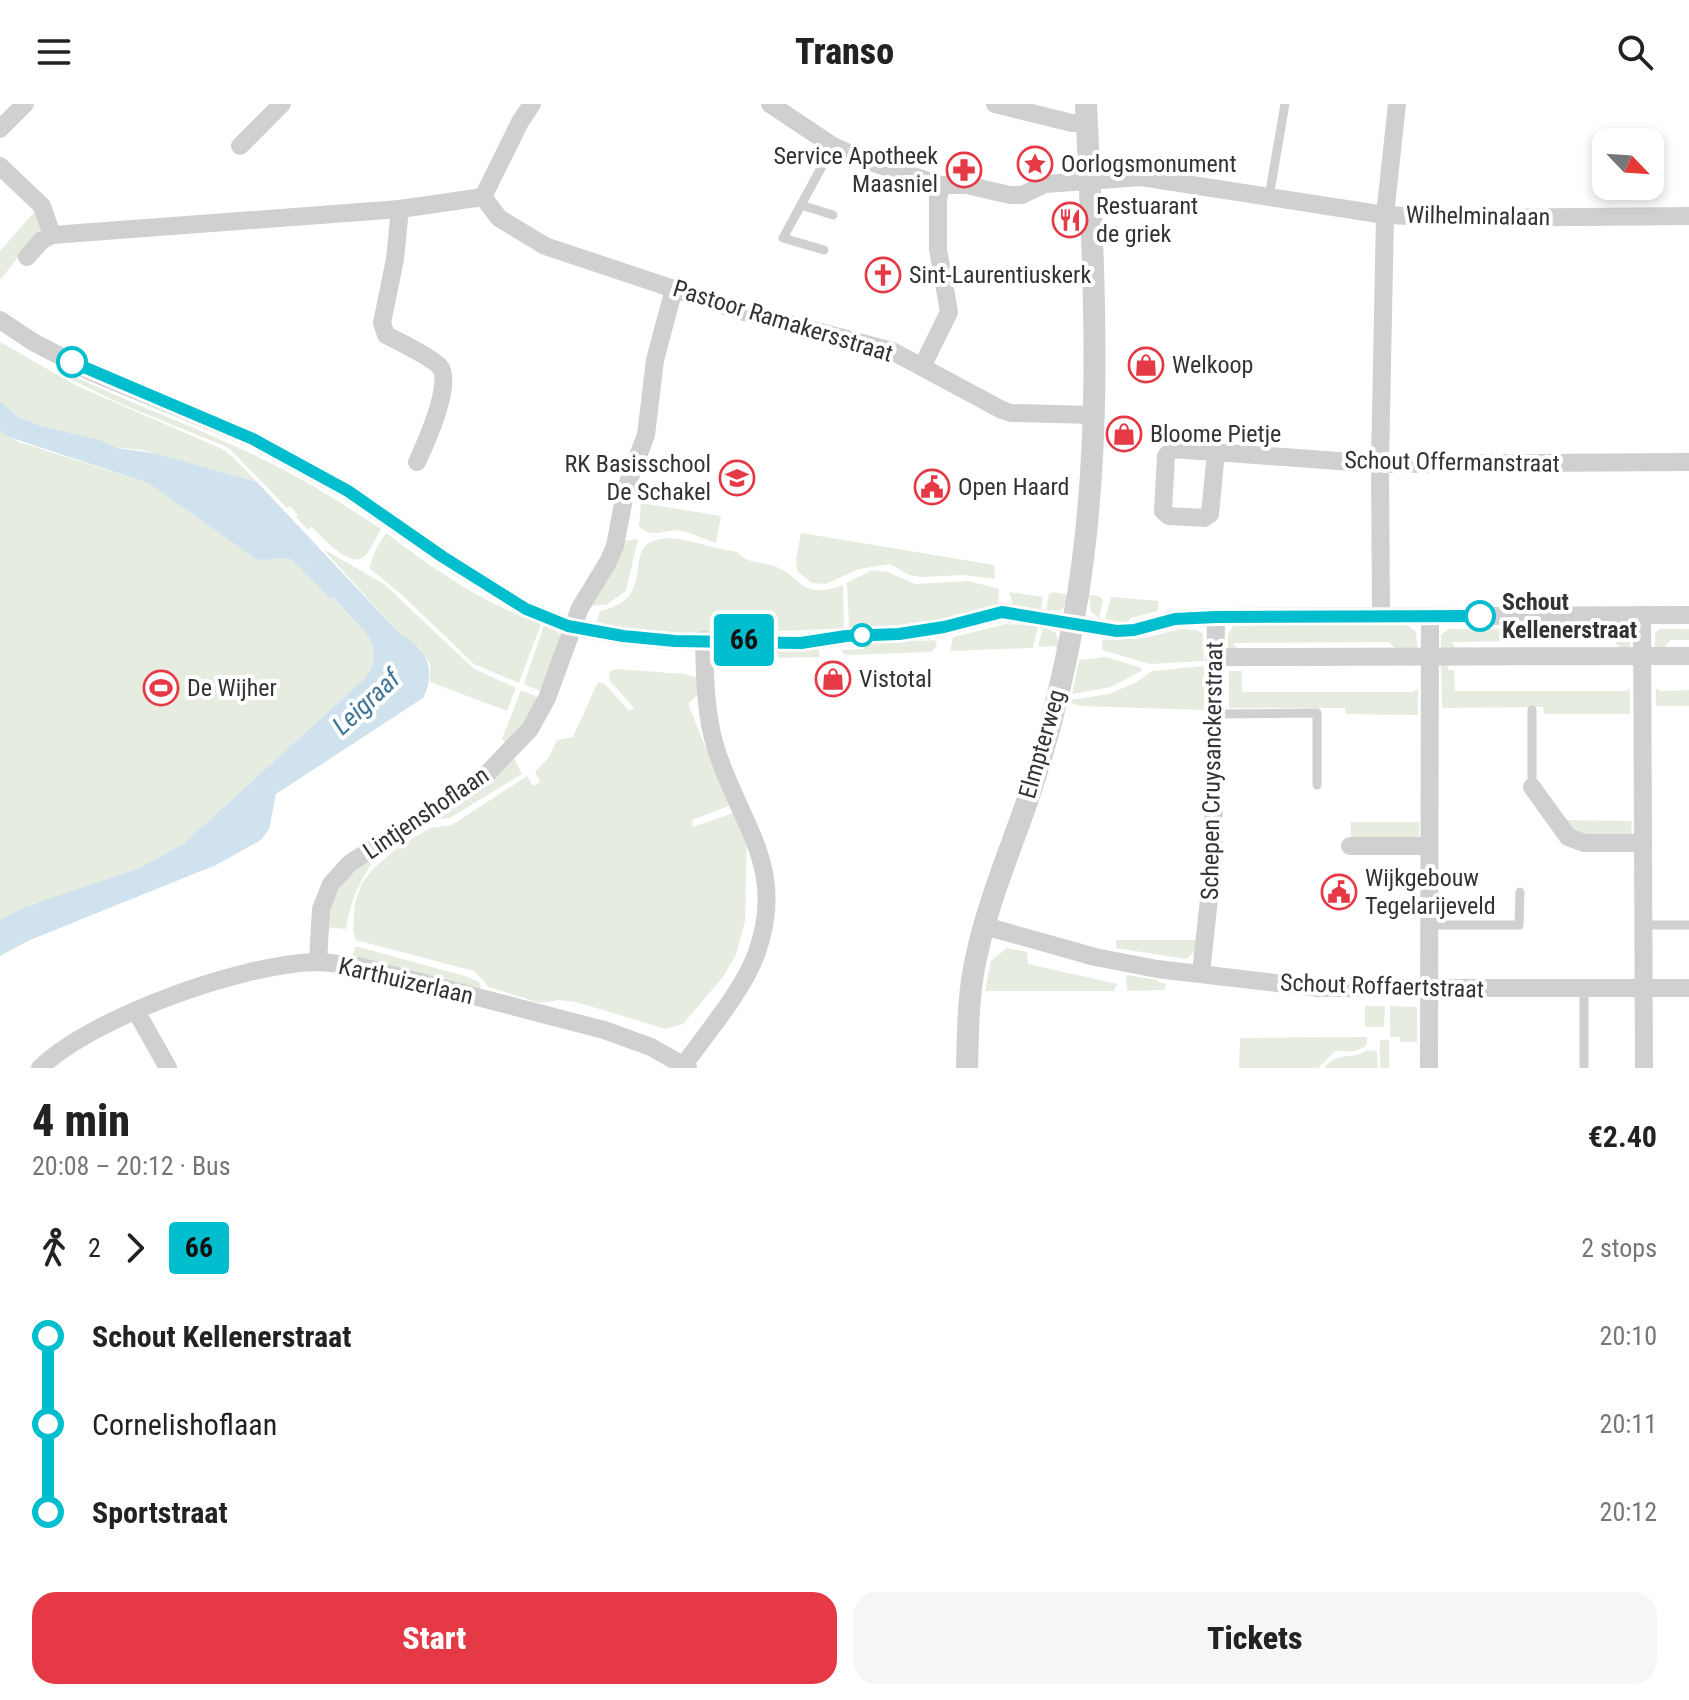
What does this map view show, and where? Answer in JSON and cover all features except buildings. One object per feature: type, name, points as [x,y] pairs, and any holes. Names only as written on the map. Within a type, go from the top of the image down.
[{"type":"street","points":[[0,129],[25,104]]},
{"type":"street","points":[[240,146],[282,104]]},
{"type":"street","points":[[27,257],[42,240],[52,235],[400,209],[483,197],[532,104]]},
{"type":"street","name":"Wilhelminalaan","points":[[770,104],[833,146],[870,162],[941,185],[966,185],[1010,195],[1022,195],[1045,184],[1141,177],[1385,215],[1459,218],[1689,216]]},
{"type":"street","points":[[995,104],[1072,123],[1087,113]]},
{"type":"street","points":[[1381,615],[1380,464],[1385,215],[1397,104]]},
{"type":"street","name":"Elmpterweg","points":[[967,1068],[972,977],[985,926],[1043,752],[1073,625],[1089,510],[1093,287],[1087,113]]},
{"type":"street","points":[[0,166],[42,206],[52,235]]},
{"type":"street","points":[[922,367],[949,312],[938,249],[941,185]]},
{"type":"street","name":"Pastoor Ramakersstraat","points":[[483,197],[499,218],[545,246],[737,310],[892,351],[1011,413],[1093,415]]},
{"type":"street","points":[[400,209],[395,259],[382,323],[386,335],[440,366],[444,376],[432,432],[417,462]]},
{"type":"street","name":"Lintjenshoflaan","points":[[318,962],[321,909],[331,884],[361,856],[480,781],[530,729],[547,698],[580,608],[615,546],[626,488],[646,435],[655,360],[674,289]]},
{"type":"street","points":[[0,320],[33,342],[91,372],[253,439],[348,491],[443,557],[526,609],[574,627],[645,639],[801,643],[846,636],[899,634],[944,627],[1002,612],[1117,631],[1134,630],[1175,619],[1216,617],[1689,615]]},
{"type":"street","name":"Schout Offermanstraat","points":[[1216,452],[1380,464],[1689,462]]},
{"type":"street","points":[[1642,615],[1644,1068]]},
{"type":"street","points":[[1429,1068],[1430,616]]},
{"type":"street","name":"Schepen Cruysanckerstraat","points":[[1201,973],[1213,862],[1216,617]]},
{"type":"street","points":[[686,1066],[756,955],[768,904],[763,863],[716,749],[708,706],[704,640]]},
{"type":"street","points":[[1214,657],[1689,656]]},
{"type":"street","points":[[1532,787],[1568,837],[1584,843],[1643,843]]},
{"type":"street","points":[[1350,846],[1429,846]]},
{"type":"street","name":"Schout Roffaertstraat","points":[[985,926],[1095,957],[1157,969],[1319,988],[1689,988]]},
{"type":"street","name":"Karthuizerlaan","points":[[40,1068],[90,1034],[136,1011],[229,977],[318,962],[358,966],[604,1030],[651,1047],[686,1066]]},
{"type":"street","points":[[136,1011],[168,1068]]},
{"type":"lane","points":[[1269,197],[1285,104]]},
{"type":"lane","points":[[824,250],[783,238],[833,146]]},
{"type":"lane","points":[[801,205],[833,215]]},
{"type":"lane","points":[[1532,710],[1532,787]]},
{"type":"lane","points":[[1215,714],[1317,713],[1317,785]]},
{"type":"lane","points":[[1429,925],[1519,925],[1520,892]]},
{"type":"lane","points":[[1644,925],[1689,925]]},
{"type":"lane","points":[[1584,989],[1584,1068]]},
{"type":"shaded area","points":[[37,209],[44,224],[0,280],[0,251]]},
{"type":"shaded area","points":[[0,342],[75,385],[220,448],[257,482],[35,425],[13,413],[0,401]]},
{"type":"shaded area","points":[[65,372],[260,458],[313,486],[381,529],[365,556],[356,560],[343,555],[312,527],[308,530],[290,506],[287,508],[229,448],[119,403],[64,376]]},
{"type":"shaded area","name":"De Wijher","points":[[0,431],[19,442],[148,483],[256,559],[297,560],[365,632],[374,656],[363,680],[182,845],[137,869],[32,904],[0,920]]},
{"type":"shaded area","points":[[641,503],[721,516],[716,543],[683,531],[649,533],[639,526]]},
{"type":"shaded area","points":[[386,533],[460,584],[499,606],[541,624],[519,683],[474,664],[369,568]]},
{"type":"shaded area","points":[[801,533],[994,565],[995,579],[963,575],[922,577],[909,575],[890,564],[859,569],[826,584],[812,583],[797,571]]},
{"type":"shaded area","points":[[667,538],[737,552],[746,559],[779,568],[811,589],[827,590],[843,585],[844,628],[727,634],[652,632],[596,624],[600,611],[627,598],[633,588],[643,549],[651,542]]},
{"type":"shaded area","points":[[638,539],[626,591],[606,605],[588,606],[622,541]]},
{"type":"shaded area","points":[[323,549],[384,584],[474,669],[516,688],[507,711],[430,682],[430,664],[419,647],[401,635]]},
{"type":"shaded area","points":[[872,570],[888,572],[915,584],[969,581],[999,589],[998,608],[918,626],[849,628],[847,583]]},
{"type":"shaded area","points":[[1009,592],[1043,597],[1041,610],[1014,608]]},
{"type":"shaded area","points":[[1049,594],[1070,595],[1068,602],[1061,610],[1046,611]]},
{"type":"shaded area","points":[[1089,595],[1099,596],[1103,600],[1099,618],[1091,612]]},
{"type":"shaded area","points":[[1111,597],[1158,601],[1158,611],[1131,618],[1127,623],[1105,619]]},
{"type":"shaded area","points":[[1006,624],[1038,626],[1033,648],[950,651],[953,637]]},
{"type":"shaded area","points":[[544,625],[562,635],[545,693],[524,684]]},
{"type":"shaded area","points":[[1234,625],[1407,625],[1416,632],[1418,653],[1399,652],[1389,642],[1233,643],[1240,653],[1228,653],[1228,634]]},
{"type":"shaded area","points":[[1043,627],[1056,633],[1060,648],[1038,647]]},
{"type":"shaded area","points":[[1180,629],[1197,630],[1203,634],[1204,661],[1150,664],[1102,650],[1102,640],[1145,638]]},
{"type":"shaded area","points":[[1448,629],[1624,629],[1630,634],[1630,649],[1623,650],[1612,640],[1452,642],[1457,651],[1441,651],[1441,635]]},
{"type":"shaded area","points":[[1660,629],[1689,629],[1689,640],[1671,640],[1661,651],[1655,651],[1655,633]]},
{"type":"shaded area","points":[[935,640],[937,646],[931,652],[845,655],[841,650],[864,649],[864,644]]},
{"type":"shaded area","points":[[818,646],[820,657],[727,659],[716,652],[721,649]]},
{"type":"shaded area","points":[[1106,657],[1142,668],[1141,671],[1111,687],[1072,694],[1079,660]]},
{"type":"shaded area","points":[[1441,662],[1449,662],[1448,670],[1454,670],[1455,691],[1630,689],[1630,714],[1544,714],[1543,707],[1442,708]]},
{"type":"shaded area","points":[[1204,666],[1204,710],[1080,706],[1071,703],[1071,700],[1109,694],[1137,682],[1152,671]]},
{"type":"shaded area","points":[[610,671],[684,674],[698,678],[698,694],[688,704],[729,806],[692,820],[693,827],[733,813],[747,839],[745,921],[736,955],[722,978],[683,1024],[666,1029],[576,1002],[559,1000],[540,1003],[489,987],[474,971],[356,940],[353,931],[355,903],[362,883],[396,849],[430,828],[452,825],[527,776],[533,786],[540,782],[535,772],[549,757],[557,740],[573,737],[598,682],[605,684],[629,711],[634,708],[609,680]]},
{"type":"shaded area","points":[[1229,671],[1242,671],[1242,692],[1412,692],[1418,689],[1418,715],[1346,714],[1345,708],[1229,708]]},
{"type":"shaded area","points":[[1656,688],[1661,691],[1689,690],[1689,706],[1656,706]]},
{"type":"shaded area","points":[[521,690],[542,699],[510,746],[502,739]]},
{"type":"shaded area","points":[[514,759],[522,774],[450,818],[431,820],[485,784]]},
{"type":"shaded area","points":[[1565,820],[1632,821],[1631,837],[1579,836]]},
{"type":"shaded area","points":[[1351,822],[1419,822],[1419,837],[1351,839]]},
{"type":"shaded area","points":[[374,857],[356,892],[346,929],[325,927],[331,905],[341,886]]},
{"type":"shaded area","points":[[1116,940],[1196,940],[1195,951],[1186,959],[1116,948]]},
{"type":"shaded area","points":[[355,946],[468,977],[479,982],[481,987],[479,991],[351,961]]},
{"type":"shaded area","points":[[1007,948],[1027,952],[1028,964],[1117,984],[1114,991],[985,991],[991,961]]},
{"type":"shaded area","points":[[1126,975],[1166,984],[1164,990],[1127,991]]},
{"type":"shaded area","points":[[1365,1006],[1385,1006],[1384,1027],[1365,1027]]},
{"type":"shaded area","points":[[1390,1006],[1417,1007],[1417,1042],[1400,1042],[1400,1037],[1390,1037]]},
{"type":"shaded area","points":[[1367,1037],[1367,1045],[1363,1048],[1335,1051],[1318,1068],[1239,1068],[1240,1038]]},
{"type":"shaded area","points":[[1380,1040],[1389,1040],[1389,1068],[1380,1068]]},
{"type":"shaded area","points":[[1368,1050],[1377,1051],[1378,1068],[1324,1068],[1335,1059]]},
{"type":"water","points":[[0,401],[17,416],[40,426],[257,482],[401,635],[417,646],[427,661],[429,679],[423,698],[276,794],[269,829],[261,840],[216,865],[30,940],[0,956],[0,920],[25,907],[137,869],[182,845],[363,680],[374,656],[365,632],[300,562],[289,558],[256,559],[148,483],[9,437],[0,431]]},
{"type":"waterway","name":"Leigraaf","points":[[292,557],[331,596]]},
{"type":"bus line","name":"66","points":[[72,362],[253,439],[348,491],[443,557],[526,609],[568,626],[623,636],[675,641],[801,643],[846,636],[899,634],[944,627],[1002,612],[1117,631],[1134,630],[1175,619],[1216,617],[1480,616]]},
{"type":"place","name":"Oorlogsmonument","points":[[1035,164]]},
{"type":"place","name":"Service Apotheek Maasniel","points":[[964,170]]},
{"type":"place","name":"Restuarant de griek","points":[[1070,220]]},
{"type":"place","name":"Sint-Laurentiuskerk","points":[[883,275]]},
{"type":"place","name":"Welkoop","points":[[1146,365]]},
{"type":"place","name":"Bloome Pietje","points":[[1124,434]]},
{"type":"place","name":"RK Basisschool De Schakel","points":[[737,478]]},
{"type":"place","name":"Open Haard","points":[[932,487]]},
{"type":"place","name":"Schout Kellenerstraat","points":[[1480,616]]},
{"type":"place","name":"Vistotal","points":[[833,679]]},
{"type":"place","name":"De Wijher","points":[[161,688]]},
{"type":"place","name":"Wijkgebouw Tegelarijeveld","points":[[1339,892]]}]
